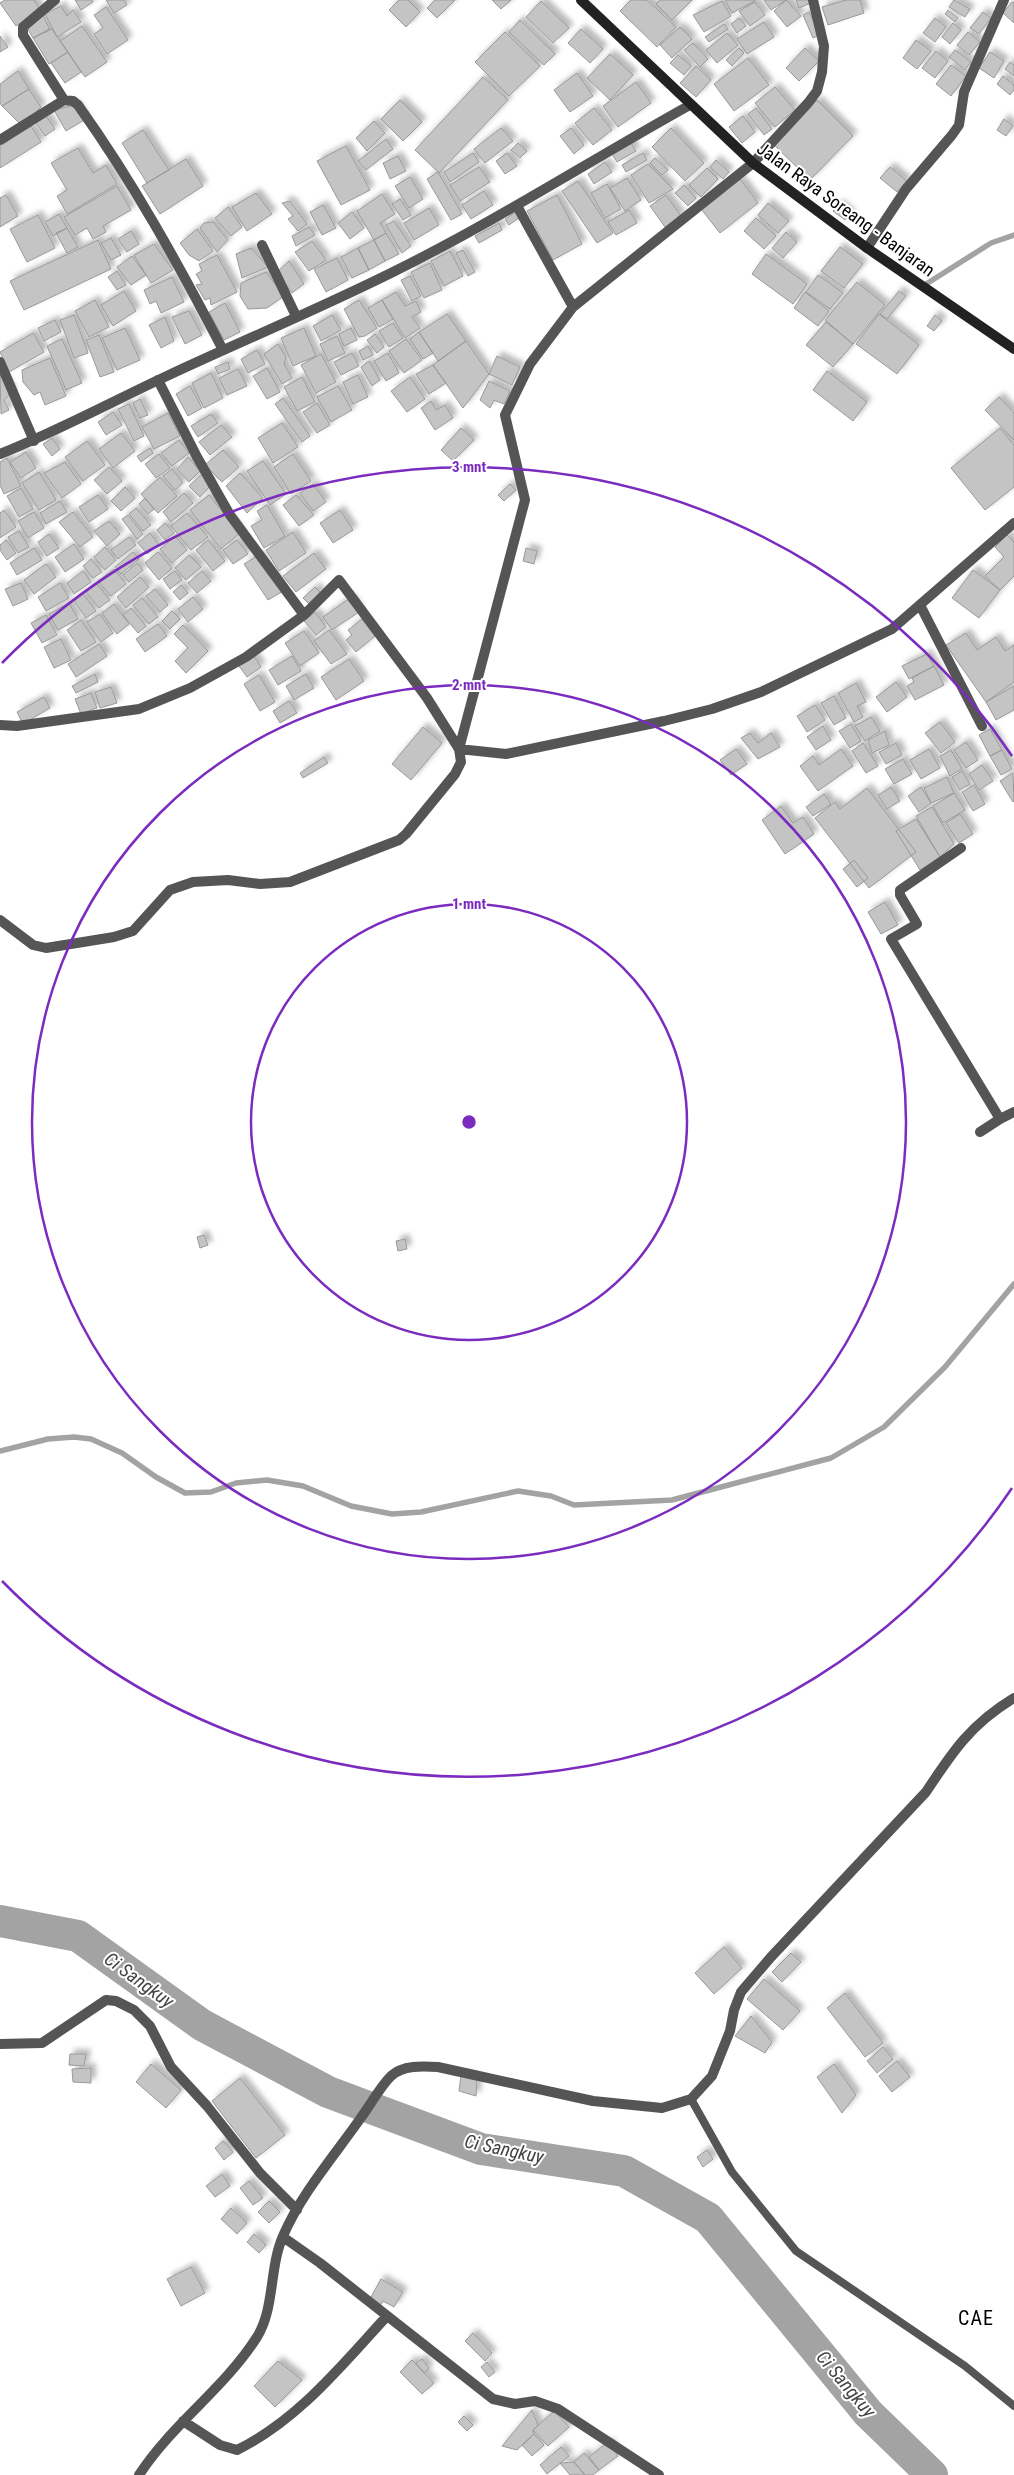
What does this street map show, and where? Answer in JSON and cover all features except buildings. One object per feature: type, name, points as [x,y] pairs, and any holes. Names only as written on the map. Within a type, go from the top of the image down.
[{"type":"main road","name":"Jalan Raya Soreang - Banjaran","points":[[581,0],[753,163],[867,248],[1014,349]]},
{"type":"street","points":[[55,0],[23,27],[23,35],[64,100]]},
{"type":"street","points":[[0,920],[33,945],[46,948],[114,937],[133,931],[170,890],[193,882],[228,880],[260,884],[290,882],[399,840],[455,774],[461,762],[459,749],[525,500],[505,415],[530,364],[573,307],[753,163],[808,103],[817,90],[822,72],[824,46],[813,0]]},
{"type":"street","points":[[867,248],[906,189],[959,125],[964,92],[1004,0]]},
{"type":"street","points":[[0,140],[64,100],[73,101],[78,105],[143,204],[183,272],[223,350]]},
{"type":"street","points":[[0,454],[34,441],[158,380],[395,272],[517,206],[608,150],[690,105]]},
{"type":"street","points":[[517,206],[573,307]]},
{"type":"street","points":[[262,245],[296,316]]},
{"type":"street","points":[[0,362],[34,441]]},
{"type":"street","points":[[158,380],[197,457],[230,515],[304,615]]},
{"type":"street","points":[[459,749],[506,754],[712,709],[762,692],[892,629],[1014,523]]},
{"type":"street","points":[[0,725],[17,726],[139,709],[190,688],[246,658],[304,615],[339,580],[426,698],[459,749]]},
{"type":"street","points":[[920,605],[982,726]]},
{"type":"street","points":[[961,848],[900,890],[900,895],[916,924],[892,939],[1000,1119]]},
{"type":"street","points":[[980,1132],[1014,1112]]},
{"type":"street","points":[[139,2475],[183,2421],[231,2371],[258,2335],[266,2317],[272,2276],[283,2236],[297,2210],[324,2170],[392,2075],[412,2066],[438,2066],[593,2101],[662,2108],[691,2099],[712,2076],[730,2031],[734,2010],[741,1992],[771,1957],[926,1792],[943,1766],[975,1726],[988,1714],[1014,1698]]},
{"type":"street","points":[[0,2044],[42,2043],[106,2000],[116,2001],[134,2010],[150,2026],[171,2067],[208,2106],[260,2173],[297,2210]]},
{"type":"street","points":[[283,2236],[493,2399],[515,2404],[535,2401],[558,2408],[659,2475]]},
{"type":"street","points":[[183,2421],[220,2445],[237,2450],[292,2416],[387,2316]]},
{"type":"lane","points":[[691,2099],[732,2172],[796,2251],[965,2366],[1014,2406]]},
{"type":"waterway","points":[[923,286],[991,243],[1014,235]]},
{"type":"waterway","points":[[0,1451],[48,1439],[74,1437],[91,1439],[122,1453],[156,1477],[185,1493],[211,1492],[236,1483],[267,1480],[303,1486],[351,1506],[392,1514],[421,1512],[518,1491],[551,1496],[574,1505],[672,1500],[831,1458],[884,1427],[945,1367],[1014,1284]]},
{"type":"waterway","name":"Ci Sangkuy","points":[[0,1921],[78,1936],[202,2025],[328,2092],[481,2149],[624,2171],[708,2218],[868,2413],[932,2475]]},
{"type":"district","name":"CAE","points":[[976,2318]]}]
